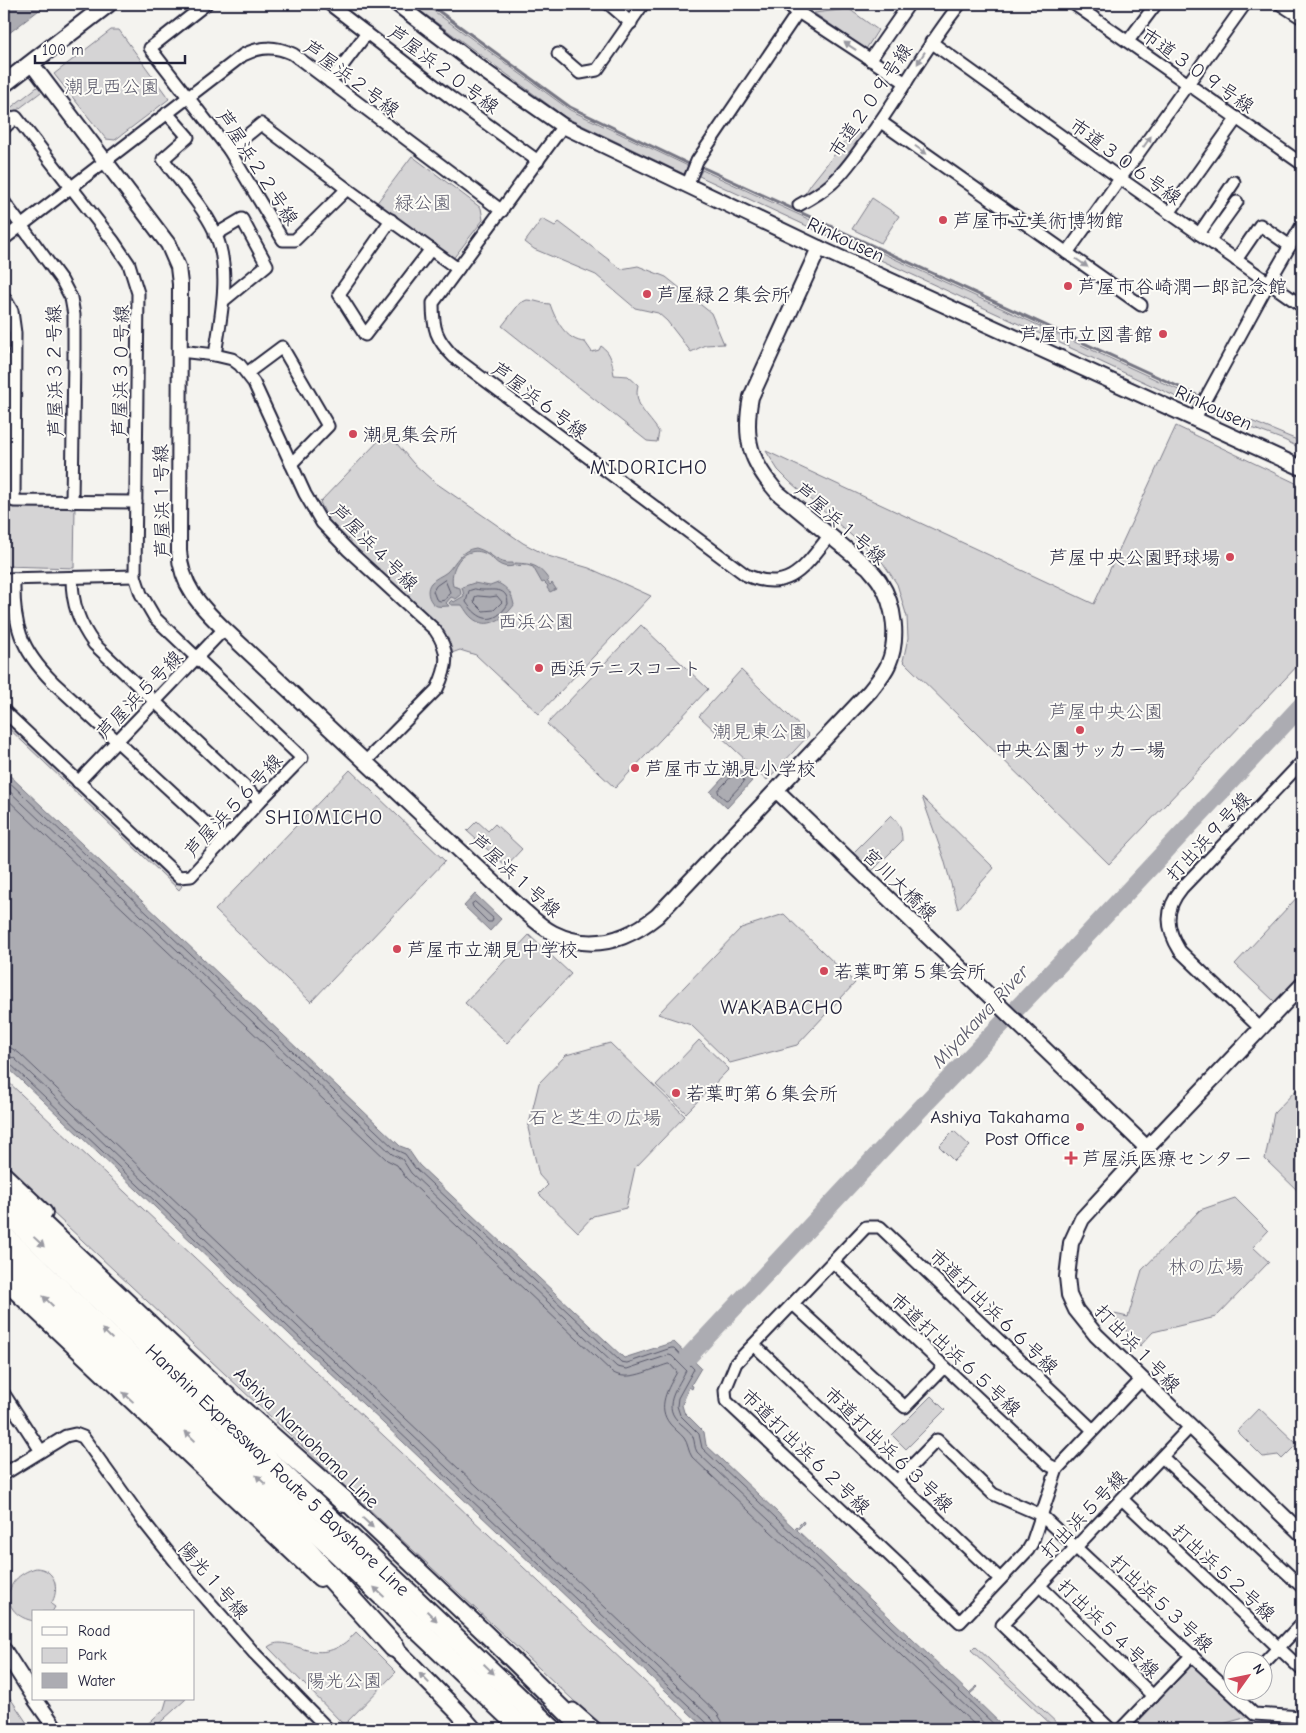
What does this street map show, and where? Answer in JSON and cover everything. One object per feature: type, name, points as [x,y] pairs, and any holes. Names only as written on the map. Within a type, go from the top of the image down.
[{"type":"highway","points":[[4,1189],[209,1382],[345,1502]]},
{"type":"highway","name":"Hanshin Expressway Route 5 Bayshore Line","points":[[4,1208],[551,1729]]},
{"type":"highway","name":"Hanshin Expressway Route 5 Bayshore Line","points":[[4,1236],[523,1729]]},
{"type":"highway","points":[[4,1259],[298,1541],[394,1647]]},
{"type":"main road","points":[[4,84],[108,4]]},
{"type":"main road","name":"Ashiya Naruohama Line","points":[[4,1175],[345,1502],[486,1634],[583,1729]]},
{"type":"main road","points":[[4,1280],[394,1647],[473,1729]]},
{"type":"main road","points":[[458,1712],[480,1729]]},
{"type":"street","points":[[188,96],[150,48],[206,4]]},
{"type":"street","name":"芦屋浜２０号線","points":[[329,4],[538,161]]},
{"type":"street","name":"Rinkousen","points":[[397,4],[487,73],[563,126],[819,248],[1302,468]]},
{"type":"street","points":[[609,4],[630,23]]},
{"type":"street","points":[[558,54],[580,73],[597,70],[643,4]]},
{"type":"street","points":[[786,4],[906,82]]},
{"type":"street","points":[[870,60],[909,4]]},
{"type":"street","name":"市道２０９号線","points":[[799,205],[814,197],[831,184],[851,162],[881,122],[931,42],[960,4]]},
{"type":"street","name":"市道３０９号線","points":[[1074,4],[1302,164]]},
{"type":"street","points":[[1128,41],[1156,4]]},
{"type":"street","points":[[1068,253],[1245,4]]},
{"type":"street","points":[[1280,4],[1302,18]]},
{"type":"street","points":[[687,186],[697,161],[798,12]]},
{"type":"street","points":[[330,82],[367,34]]},
{"type":"street","name":"市道３０６号線","points":[[931,42],[1302,306]]},
{"type":"street","name":"芦屋浜２号線","points":[[4,239],[243,55],[272,47],[292,54],[502,210]]},
{"type":"street","name":"芦屋浜１号線","points":[[31,63],[168,244],[178,266],[180,284],[180,566],[184,579],[202,607],[224,629],[539,924],[553,933],[583,942],[620,939],[647,925],[657,916],[870,691],[888,665],[893,648],[895,627],[887,597],[880,582],[868,567],[778,493],[756,464],[749,445],[747,415],[751,396],[819,248]]},
{"type":"street","name":"芦屋浜２２号線","points":[[188,96],[230,150],[283,240],[295,240],[347,189]]},
{"type":"street","points":[[167,113],[188,137],[162,159],[199,207],[215,235],[220,250],[223,274],[223,301],[215,355]]},
{"type":"street","name":"芦屋浜３０号線","points":[[4,128],[16,118],[114,242],[129,264],[138,294],[135,576]]},
{"type":"street","points":[[1169,213],[1237,118]]},
{"type":"street","points":[[881,122],[1141,305]]},
{"type":"street","points":[[230,150],[261,124],[458,269]]},
{"type":"street","name":"芦屋浜６号線","points":[[563,126],[433,303],[433,322],[437,335],[445,348],[454,357],[736,569],[759,581],[776,582],[799,572],[830,535]]},
{"type":"street","points":[[1199,234],[1234,182]]},
{"type":"street","name":"芦屋浜３２号線","points":[[4,202],[62,281],[73,306],[72,502]]},
{"type":"street","points":[[1209,241],[1237,202]]},
{"type":"street","points":[[215,235],[242,219],[268,264],[223,301]]},
{"type":"street","points":[[391,220],[339,294],[365,335],[431,249]]},
{"type":"street","points":[[1195,418],[1302,225]]},
{"type":"street","points":[[1236,260],[1260,226],[1290,246]]},
{"type":"street","points":[[4,297],[12,311],[14,322],[9,403],[14,501],[136,502]]},
{"type":"street","points":[[247,373],[282,347],[328,426],[291,464]]},
{"type":"street","name":"芦屋浜４号線","points":[[180,351],[215,355],[232,359],[240,364],[254,383],[305,494],[331,534],[435,630],[443,641],[447,659],[443,676],[437,689],[365,762]]},
{"type":"street","points":[[197,658],[155,618],[141,594],[135,576],[9,579],[14,598],[16,621],[22,639],[33,660],[54,682],[224,840]]},
{"type":"street","points":[[72,578],[73,605],[78,620],[94,644],[260,801]]},
{"type":"street","name":"芦屋浜５号線","points":[[78,782],[224,629]]},
{"type":"street","name":"芦屋浜５６号線","points":[[4,711],[179,877],[191,876],[302,758],[197,658]]},
{"type":"street","name":"打出浜９号線","points":[[1262,1029],[1180,951],[1171,936],[1170,907],[1182,888],[1302,762]]},
{"type":"street","name":"宮川大橋線","points":[[777,791],[1147,1148]]},
{"type":"street","name":"打出浜１号線","points":[[1302,985],[1082,1219],[1071,1244],[1067,1271],[1069,1295],[1076,1310],[1086,1324],[1141,1380],[1302,1534]]},
{"type":"street","name":"市道打出浜６６号線","points":[[866,1227],[880,1226],[1093,1430]]},
{"type":"street","name":"市道打出浜６２号線","points":[[866,1227],[736,1363],[725,1390],[726,1401],[960,1622],[1000,1579]]},
{"type":"street","name":"市道打出浜６５号線","points":[[833,1262],[1048,1465],[1057,1469]]},
{"type":"street","points":[[793,1304],[905,1407],[944,1367]]},
{"type":"street","name":"市道打出浜６３号線","points":[[754,1345],[1000,1579]]},
{"type":"street","points":[[1000,1579],[1028,1550],[1032,1543],[1057,1469],[1141,1380]]},
{"type":"street","points":[[4,1394],[41,1451],[4,1474]]},
{"type":"street","name":"打出浜５号線","points":[[1110,1729],[1002,1625],[1190,1427]]},
{"type":"street","name":"陽光１号線","points":[[41,1451],[69,1435],[80,1436],[87,1441],[139,1516],[190,1580],[255,1654],[328,1729]]},
{"type":"street","name":"打出浜５３号線","points":[[897,1481],[937,1440],[994,1494],[1041,1515],[1224,1683]]},
{"type":"street","points":[[1162,1457],[1302,1587]]},
{"type":"street","name":"打出浜５２号線","points":[[1122,1499],[1302,1670]]},
{"type":"street","name":"打出浜５４号線","points":[[1040,1586],[1153,1696]]},
{"type":"street","points":[[1274,1652],[1302,1623]]},
{"type":"street","points":[[486,1634],[596,1729]]},
{"type":"street","points":[[1121,1729],[1192,1655]]},
{"type":"street","points":[[5,1657],[32,1694]]},
{"type":"street","points":[[36,1700],[56,1729]]},
{"type":"street","name":"打出浜５３号線","points":[[1241,1700],[1254,1714],[1302,1717]]},
{"type":"green space","points":[[411,4],[424,4],[570,110],[688,166],[684,174],[565,117]]},
{"type":"green space","points":[[849,9],[878,30],[866,49],[814,13]]},
{"type":"green space","name":"潮見西公園","points":[[111,30],[119,30],[169,99],[115,140],[106,139],[54,74]]},
{"type":"green space","points":[[41,84],[45,89],[4,120],[4,113]]},
{"type":"green space","points":[[854,130],[864,137],[831,179],[803,197],[811,184]]},
{"type":"green space","name":"緑公園","points":[[412,156],[481,208],[483,220],[452,260],[376,204]]},
{"type":"green space","points":[[702,170],[1198,399],[1302,442],[1302,449],[1284,440],[1209,412],[699,176]]},
{"type":"green space","points":[[872,198],[899,216],[881,243],[852,229]]},
{"type":"green space","points":[[542,219],[555,226],[559,222],[621,269],[638,266],[666,277],[711,313],[724,344],[705,345],[691,352],[667,321],[658,313],[635,308],[596,275],[534,249],[525,242]]},
{"type":"green space","points":[[527,300],[550,304],[558,322],[572,338],[585,342],[592,352],[599,350],[601,346],[609,355],[614,375],[628,376],[638,385],[637,393],[640,405],[659,432],[657,442],[647,441],[502,326],[520,303]]},
{"type":"green space","name":"芦屋中央公園","points":[[1176,426],[1302,486],[1302,661],[1109,864],[903,661],[908,638],[907,617],[897,584],[883,563],[778,470],[766,451],[1094,604]]},
{"type":"green space","name":"西浜公園","points":[[387,432],[413,463],[433,481],[523,543],[548,556],[589,568],[651,596],[539,714],[476,655],[460,650],[449,654],[447,641],[333,530],[320,502]]},
{"type":"green space","points":[[4,506],[75,506],[74,568],[4,566]]},
{"type":"green space","points":[[641,625],[708,689],[615,788],[547,724]]},
{"type":"green space","name":"潮見東公園","points":[[741,670],[809,735],[767,780],[699,716]]},
{"type":"green space","points":[[4,717],[182,886],[179,890],[4,724]]},
{"type":"green space","points":[[350,770],[445,861],[311,1002],[215,910]]},
{"type":"green space","points":[[922,797],[994,868],[958,909],[944,859]]},
{"type":"green space","points":[[891,815],[900,826],[902,841],[870,873],[851,855]]},
{"type":"green space","points":[[477,821],[488,831],[495,824],[522,849],[506,866],[467,831]]},
{"type":"green space","points":[[1302,892],[1302,975],[1275,1002],[1235,964]]},
{"type":"green space","points":[[784,914],[855,983],[797,1045],[730,1063],[691,1025],[658,1014],[741,928]]},
{"type":"green space","points":[[529,935],[571,974],[507,1043],[465,1003]]},
{"type":"green space","points":[[699,1040],[729,1069],[686,1113],[656,1085]]},
{"type":"green space","name":"石と芝生の広場","points":[[610,1043],[685,1116],[635,1168],[626,1208],[593,1216],[578,1232],[539,1194],[548,1185],[539,1175],[528,1128],[539,1083],[566,1055]]},
{"type":"green space","points":[[4,1078],[695,1729],[604,1729],[4,1167]]},
{"type":"green space","points":[[1302,1087],[1302,1195],[1265,1159],[1274,1113],[1298,1088]]},
{"type":"green space","points":[[954,1131],[970,1146],[954,1161],[939,1146]]},
{"type":"green space","name":"林の広場","points":[[1235,1198],[1268,1231],[1253,1247],[1269,1262],[1216,1317],[1153,1332],[1140,1346],[1110,1313],[1128,1317],[1142,1270],[1200,1210]]},
{"type":"green space","points":[[931,1396],[945,1410],[906,1449],[892,1435]]},
{"type":"green space","points":[[1259,1408],[1297,1444],[1282,1459],[1278,1455],[1263,1457],[1237,1431]]},
{"type":"green space","points":[[36,1568],[43,1569],[52,1576],[54,1581],[55,1593],[51,1604],[55,1607],[53,1610],[32,1610],[32,1620],[15,1612],[10,1604],[11,1588],[24,1573]]},
{"type":"green space","name":"陽光公園","points":[[356,1632],[396,1672],[344,1725],[268,1647],[277,1643],[317,1652],[329,1651],[342,1645]]},
{"type":"green space","points":[[975,1646],[1060,1726],[1056,1729],[971,1650]]},
{"type":"green space","points":[[1192,1661],[1224,1690],[1224,1700],[1235,1700],[1251,1714],[1248,1717],[1204,1729],[1127,1729]]},
{"type":"green space","points":[[4,1689],[31,1729],[4,1729]]},
{"type":"green space","points":[[167,1700],[185,1700],[153,1729],[142,1729],[164,1709]]},
{"type":"green space","points":[[1254,1717],[1302,1721],[1302,1729],[1251,1729],[1244,1724],[1254,1720]]},
{"type":"water","points":[[4,4],[47,4],[4,37]]},
{"type":"water","points":[[476,548],[498,560],[513,563],[513,566],[502,566],[484,553],[475,551],[467,553],[454,568],[452,580],[453,586],[460,588],[461,595],[456,599],[451,597],[446,603],[449,606],[434,604],[428,593],[431,583],[447,572],[462,554]]},
{"type":"water","points":[[515,563],[535,566],[542,571],[549,580],[547,581],[550,585],[552,583],[556,589],[550,592],[547,588],[548,586],[544,582],[542,583],[533,567],[527,565],[515,566]]},
{"type":"water","points":[[474,583],[490,586],[498,583],[509,592],[514,605],[506,614],[495,621],[490,623],[478,622],[471,617],[462,605],[451,605],[449,603],[464,596],[462,587]]},
{"type":"water","points":[[735,765],[752,781],[727,808],[710,792]]},
{"type":"water","points":[[4,770],[400,1146],[408,1149],[419,1165],[624,1358],[674,1342],[701,1368],[691,1385],[693,1386],[692,1389],[689,1387],[682,1405],[684,1412],[704,1432],[706,1445],[795,1529],[803,1521],[804,1523],[797,1530],[969,1693],[977,1686],[970,1694],[1006,1729],[706,1729],[4,1064]]},
{"type":"water","points":[[475,894],[501,919],[490,931],[464,906]]},
{"type":"waterway","points":[[429,4],[570,107],[689,164]]},
{"type":"waterway","points":[[704,168],[1201,397]]},
{"type":"waterway","name":"Miyakawa River","points":[[689,1356],[1302,705]]},
{"type":"place","name":"芦屋市立美術博物館","points":[[943,220]]},
{"type":"place","name":"芦屋市谷崎潤一郎記念館","points":[[1068,286]]},
{"type":"place","name":"芦屋緑２集会所","points":[[647,294]]},
{"type":"place","name":"芦屋市立図書館","points":[[1163,334]]},
{"type":"place","name":"潮見集会所","points":[[353,434]]},
{"type":"place","name":"芦屋中央公園野球場","points":[[1230,557]]},
{"type":"place","name":"西浜テニスコート","points":[[539,668]]},
{"type":"place","name":"中央公園サッカー場","points":[[1080,730]]},
{"type":"place","name":"芦屋市立潮見小学校","points":[[635,768]]},
{"type":"place","name":"芦屋市立潮見中学校","points":[[397,949]]},
{"type":"place","name":"若葉町第５集会所","points":[[824,971]]},
{"type":"place","name":"若葉町第６集会所","points":[[676,1093]]},
{"type":"place","name":"Ashiya Takahama Post Office","points":[[1080,1127]]},
{"type":"place","name":"芦屋浜医療センター","points":[[1071,1158]]},
{"type":"district","name":"MIDORICHO","points":[[649,467]]},
{"type":"district","name":"SHIOMICHO","points":[[324,817]]},
{"type":"district","name":"WAKABACHO","points":[[782,1007]]}]
